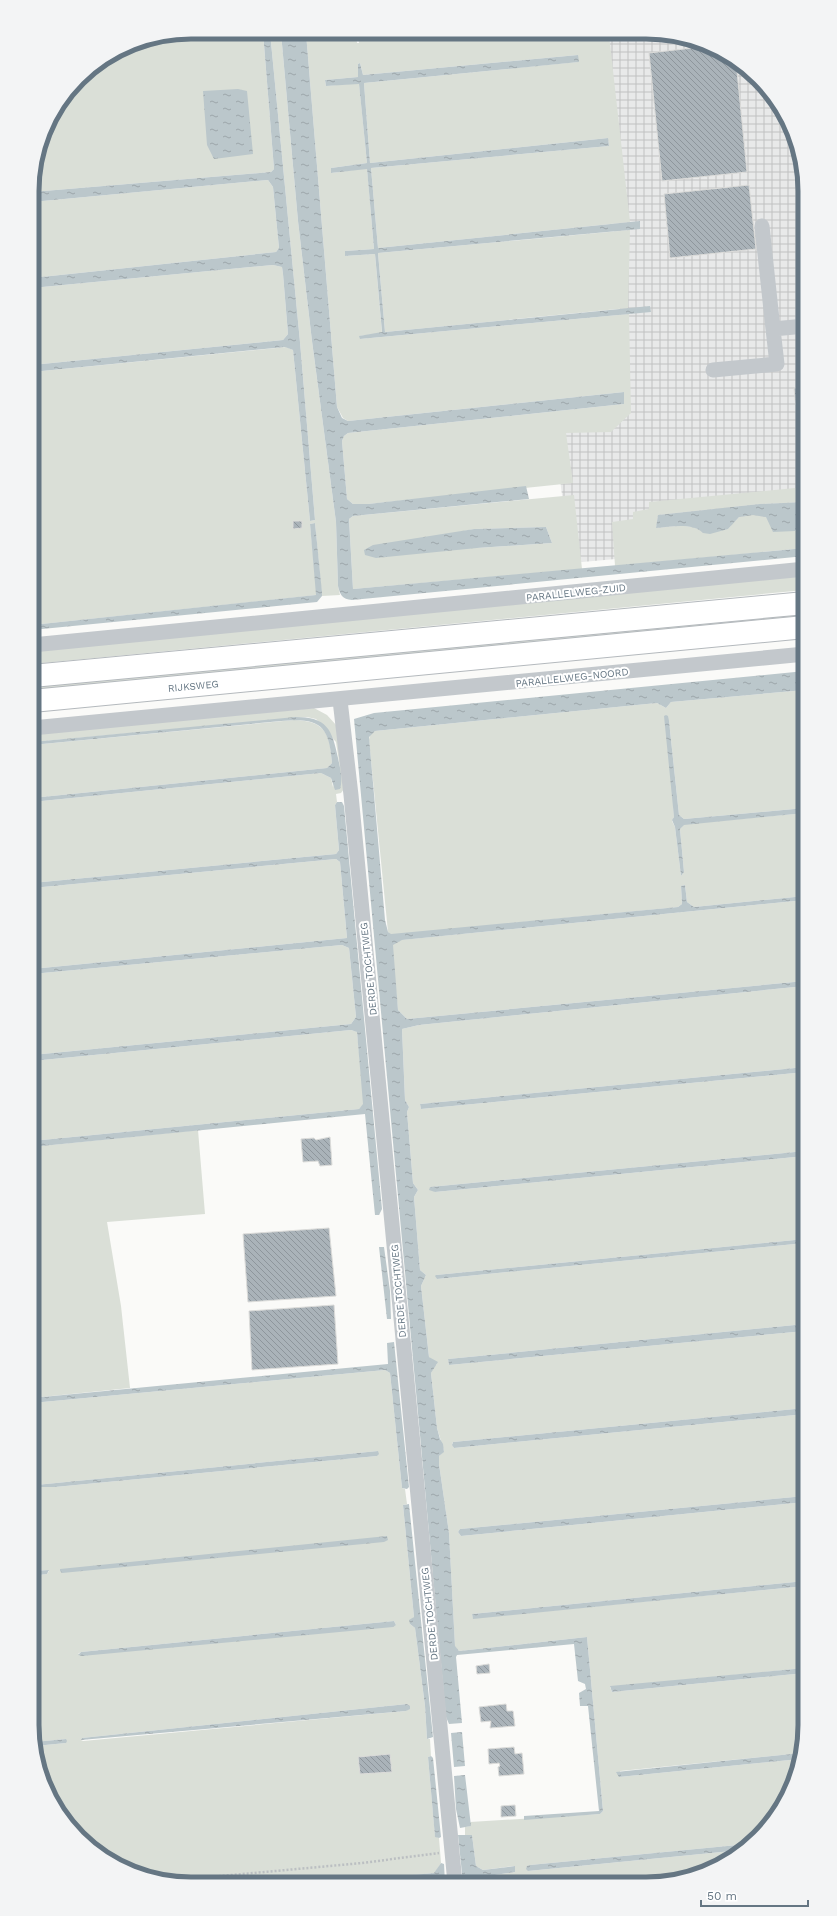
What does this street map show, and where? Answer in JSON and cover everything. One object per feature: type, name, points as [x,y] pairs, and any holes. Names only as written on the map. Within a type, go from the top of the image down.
[{"type":"highway","points":[[39,675],[798,604]]},
{"type":"highway","name":"RIJKSWEG","points":[[39,700],[798,628]]},
{"type":"street","points":[[713,370],[777,364],[762,226]]},
{"type":"street","points":[[773,329],[798,327]]},
{"type":"street","name":"PARALLELWEG-ZUID","points":[[39,644],[798,570]]},
{"type":"street","name":"PARALLELWEG-NOORD","points":[[340,700],[798,655]]},
{"type":"street","points":[[39,727],[340,700]]},
{"type":"street","name":"DERDE TOCHTWEG","points":[[340,700],[351,795],[454,1877]]},
{"type":"path","points":[[210,1877],[362,1863],[452,1851]]},
{"type":"shaded area","points":[[181,39],[264,39],[274,169],[271,172],[39,191],[40,171],[47,142],[59,115],[70,98],[83,83],[98,70],[115,59],[142,47]]},
{"type":"shaded area","points":[[271,39],[282,39],[298,221],[336,522],[338,586],[340,595],[322,596],[315,523],[310,524],[317,595],[39,624],[39,371],[286,347],[293,350],[310,521],[315,520],[300,342]]},
{"type":"shaded area","points":[[306,39],[357,39],[357,43],[359,43],[359,39],[609,39],[630,222],[378,248],[371,168],[609,146],[608,138],[370,163],[364,83],[578,62],[578,55],[363,75],[360,63],[358,64],[358,77],[325,80],[326,86],[359,83],[367,163],[331,168],[332,173],[367,168],[374,249],[345,251],[345,256],[375,254],[382,333],[360,336],[360,339],[629,314],[631,413],[611,432],[566,433],[573,483],[368,504],[353,504],[347,499],[342,441],[344,436],[348,433],[624,404],[624,392],[348,421],[343,418],[337,407]]},
{"type":"shaded area","points":[[600,39],[656,39],[695,47],[722,59],[739,70],[754,83],[767,98],[778,115],[790,142],[798,181],[798,511],[627,558],[571,563],[552,419],[627,409]]},
{"type":"shaded area","points":[[268,180],[273,187],[279,248],[276,252],[39,277],[39,201]]},
{"type":"shaded area","points":[[630,230],[628,308],[385,332],[378,253]]},
{"type":"shaded area","points":[[273,265],[282,267],[288,334],[283,340],[39,364],[39,287]]},
{"type":"shaded area","points":[[798,488],[798,502],[760,504],[658,515],[656,528],[687,526],[693,527],[703,533],[728,529],[739,517],[753,515],[766,517],[795,531],[798,528],[798,549],[615,566],[612,522],[633,519],[633,512],[649,509],[649,502]]},
{"type":"shaded area","points":[[574,495],[582,569],[353,589],[349,519],[353,516]],"holes":[[[546,527],[552,543],[477,548],[440,536],[474,529]]]},
{"type":"shaded area","points":[[798,577],[798,591],[39,663],[39,648]]},
{"type":"shaded area","points":[[798,613],[798,621],[39,693],[39,686]]},
{"type":"shaded area","points":[[798,691],[798,809],[684,819],[679,815],[669,721],[674,817],[672,821],[675,827],[681,876],[684,872],[680,829],[684,824],[798,814],[798,897],[694,907],[687,902],[685,885],[681,886],[682,904],[678,907],[391,935],[388,932],[369,740],[370,734],[375,731],[657,703],[666,708],[671,702]]},
{"type":"shaded area","points":[[314,708],[327,715],[337,726],[344,789],[341,793],[336,794],[337,802],[335,805],[339,850],[336,854],[39,882],[39,801],[321,773],[331,778],[333,787],[340,768],[336,742],[316,719],[307,717],[39,741],[39,733]]},
{"type":"shaded area","points":[[294,720],[305,721],[320,726],[328,737],[332,763],[327,768],[39,797],[39,744]]},
{"type":"shaded area","points":[[336,859],[340,862],[347,938],[39,968],[39,887]]},
{"type":"shaded area","points":[[798,901],[798,982],[407,1019],[398,1010],[392,952],[393,944],[401,940]]},
{"type":"shaded area","points":[[342,945],[349,948],[356,1017],[351,1024],[39,1054],[39,973]]},
{"type":"shaded area","points":[[798,987],[798,1068],[420,1104],[421,1109],[798,1073],[798,1152],[430,1187],[435,1192],[798,1157],[798,1240],[436,1275],[437,1279],[798,1244],[798,1325],[448,1359],[449,1365],[798,1332],[798,1409],[453,1442],[452,1444],[454,1448],[798,1415],[798,1497],[460,1529],[458,1532],[461,1536],[798,1503],[798,1582],[472,1614],[473,1618],[798,1587],[798,1669],[610,1687],[612,1692],[798,1674],[798,1735],[795,1754],[620,1771],[619,1777],[794,1760],[790,1774],[778,1801],[767,1818],[754,1833],[740,1845],[530,1865],[528,1871],[731,1851],[722,1857],[695,1869],[656,1877],[481,1877],[515,1872],[514,1866],[483,1870],[476,1866],[472,1835],[465,1835],[465,1827],[470,1826],[470,1822],[600,1814],[603,1811],[587,1637],[459,1651],[455,1647],[449,1533],[439,1464],[439,1456],[444,1451],[437,1428],[431,1373],[434,1366],[437,1364],[429,1357],[421,1286],[426,1275],[420,1270],[414,1197],[418,1190],[413,1183],[407,1112],[409,1107],[405,1100],[402,1029],[419,1025]]},
{"type":"shaded area","points":[[351,1030],[357,1032],[364,1104],[359,1109],[39,1140],[39,1060]]},
{"type":"shaded area","points":[[198,1130],[205,1214],[107,1222],[121,1306],[130,1388],[39,1397],[39,1146]]},
{"type":"shaded area","points":[[385,1370],[390,1373],[402,1488],[405,1489],[407,1504],[403,1505],[414,1617],[410,1624],[415,1628],[425,1706],[427,1739],[430,1739],[431,1756],[428,1757],[435,1836],[439,1838],[441,1863],[435,1873],[391,1877],[181,1877],[142,1869],[115,1857],[98,1846],[83,1833],[70,1818],[59,1801],[47,1774],[40,1746],[66,1743],[66,1739],[40,1741],[39,1575],[47,1574],[49,1571],[39,1571],[39,1487],[55,1487],[377,1456],[378,1451],[39,1485],[39,1402]],"holes":[[[394,1621],[396,1625],[78,1654],[81,1652]],[[407,1704],[410,1706],[406,1711],[81,1740],[82,1738]]]},
{"type":"water","points":[[264,39],[271,39],[300,342],[315,520],[310,521],[293,350],[285,347],[39,371],[39,364],[283,340],[288,334],[282,267],[273,265],[39,287],[39,277],[276,252],[279,248],[273,187],[268,180],[39,201],[39,191],[271,172],[274,169]]},
{"type":"water","points":[[282,39],[306,39],[337,407],[342,418],[348,421],[624,392],[624,404],[348,433],[344,436],[342,441],[347,499],[353,504],[368,504],[526,486],[529,499],[353,516],[349,519],[353,589],[798,549],[798,557],[352,600],[346,599],[342,596],[338,586],[336,522],[298,221]]},
{"type":"water","points":[[578,55],[579,62],[364,83],[370,163],[608,138],[609,146],[371,168],[378,248],[640,221],[640,229],[378,253],[385,332],[650,306],[651,312],[360,339],[359,336],[382,332],[375,254],[345,256],[345,251],[374,249],[367,169],[331,173],[331,168],[367,163],[359,84],[326,86],[325,80],[358,77],[358,64],[360,63],[363,75]]},
{"type":"water","points":[[238,89],[247,91],[253,154],[214,159],[207,145],[203,91]]},
{"type":"water","points":[[798,502],[798,528],[795,531],[773,532],[766,517],[753,515],[739,517],[728,529],[710,534],[703,533],[693,527],[687,526],[656,528],[658,515],[760,504]]},
{"type":"water","points":[[315,523],[322,592],[322,596],[317,602],[39,629],[39,624],[316,595],[310,524]]},
{"type":"water","points":[[546,527],[552,543],[477,548],[376,558],[365,555],[364,550],[373,545],[474,529]]},
{"type":"water","points":[[798,672],[798,691],[671,702],[666,708],[657,703],[375,731],[369,737],[385,920],[388,932],[391,934],[678,907],[682,904],[681,886],[685,885],[687,902],[694,907],[798,897],[798,901],[402,940],[393,945],[398,1010],[407,1019],[798,982],[798,987],[419,1025],[402,1029],[405,1100],[409,1107],[407,1112],[413,1183],[418,1190],[414,1197],[420,1270],[426,1275],[421,1286],[429,1357],[438,1362],[431,1373],[437,1428],[443,1444],[444,1452],[439,1456],[439,1464],[449,1533],[455,1646],[459,1651],[587,1637],[603,1811],[600,1814],[524,1820],[524,1816],[599,1811],[588,1706],[580,1706],[579,1693],[586,1689],[585,1684],[578,1681],[574,1644],[457,1655],[462,1723],[449,1724],[446,1717],[354,719],[374,713]]},
{"type":"water","points":[[664,716],[668,716],[669,721],[679,815],[684,819],[798,809],[798,814],[684,825],[680,829],[684,872],[681,876],[675,827],[672,820],[674,817]]},
{"type":"water","points":[[295,717],[314,719],[321,722],[326,727],[333,739],[340,769],[340,789],[335,790],[331,778],[321,773],[39,801],[39,797],[327,768],[332,763],[331,750],[325,732],[320,726],[305,721],[281,721],[39,744],[39,741]]},
{"type":"water","points":[[337,802],[342,802],[344,806],[382,1209],[379,1215],[375,1215],[365,1114],[39,1146],[39,1140],[359,1109],[363,1104],[357,1032],[351,1030],[39,1060],[39,1054],[351,1024],[356,1017],[349,948],[342,945],[39,973],[39,968],[347,938],[340,862],[336,859],[39,887],[39,882],[336,854],[339,850],[335,805]]},
{"type":"water","points":[[798,1068],[798,1073],[421,1109],[420,1104]]},
{"type":"water","points":[[798,1152],[798,1157],[435,1192],[429,1190],[430,1187]]},
{"type":"water","points":[[798,1240],[798,1244],[437,1279],[435,1276]]},
{"type":"water","points":[[379,1247],[384,1247],[390,1291],[391,1319],[387,1319]]},
{"type":"water","points":[[798,1325],[798,1332],[449,1365],[448,1359]]},
{"type":"water","points":[[394,1342],[409,1487],[407,1489],[402,1488],[390,1373],[385,1370],[39,1402],[39,1397],[388,1364],[387,1343]]},
{"type":"water","points":[[798,1409],[798,1415],[454,1448],[452,1445],[453,1442]]},
{"type":"water","points":[[378,1451],[379,1454],[377,1456],[55,1487],[39,1487],[39,1485]]},
{"type":"water","points":[[798,1497],[798,1503],[461,1536],[458,1532],[460,1529]]},
{"type":"water","points":[[409,1504],[433,1737],[427,1739],[425,1706],[415,1628],[410,1624],[409,1620],[414,1617],[403,1505]]},
{"type":"water","points":[[387,1536],[388,1540],[384,1542],[62,1573],[60,1571],[60,1569]]},
{"type":"water","points":[[49,1570],[47,1574],[39,1575],[39,1571]]},
{"type":"water","points":[[798,1582],[798,1587],[473,1619],[472,1614]]},
{"type":"water","points":[[394,1621],[396,1625],[393,1627],[82,1656],[78,1655],[81,1652]]},
{"type":"water","points":[[798,1669],[798,1674],[612,1692],[610,1686]]},
{"type":"water","points":[[407,1704],[410,1706],[410,1709],[406,1711],[81,1740],[82,1738]]},
{"type":"water","points":[[462,1732],[465,1766],[454,1767],[451,1733]]},
{"type":"water","points":[[66,1739],[67,1741],[66,1743],[40,1746],[40,1741]]},
{"type":"water","points":[[795,1754],[794,1760],[619,1777],[616,1772]]},
{"type":"water","points":[[431,1756],[433,1758],[441,1837],[439,1838],[435,1837],[428,1757]]},
{"type":"water","points":[[465,1775],[471,1826],[460,1828],[456,1809],[454,1776]]},
{"type":"water","points":[[458,1835],[472,1835],[476,1866],[483,1870],[515,1866],[515,1872],[481,1877],[462,1877]]},
{"type":"water","points":[[740,1845],[731,1851],[528,1871],[526,1869],[527,1866]]},
{"type":"water","points":[[441,1863],[444,1864],[445,1877],[391,1877],[434,1873]]},
{"type":"building","points":[[696,48],[722,59],[737,69],[747,172],[662,181],[649,53]]},
{"type":"building","points":[[749,185],[756,249],[670,258],[664,194]]},
{"type":"building","points":[[794,388],[798,388],[798,428]]},
{"type":"building","points":[[293,521],[302,521],[302,528],[293,529]]},
{"type":"building","points":[[330,1137],[332,1165],[320,1166],[318,1161],[303,1162],[301,1139],[314,1138],[316,1140]]},
{"type":"building","points":[[329,1228],[336,1296],[248,1302],[243,1234]]},
{"type":"building","points":[[334,1305],[338,1364],[252,1370],[249,1311]]},
{"type":"building","points":[[489,1664],[490,1673],[477,1674],[476,1666]]},
{"type":"building","points":[[506,1704],[507,1711],[513,1711],[515,1726],[490,1728],[491,1721],[481,1722],[479,1707]]},
{"type":"building","points":[[514,1747],[515,1754],[522,1753],[524,1774],[499,1776],[499,1763],[489,1764],[488,1749]]},
{"type":"building","points":[[390,1754],[392,1772],[360,1774],[358,1757]]},
{"type":"building","points":[[515,1805],[516,1816],[501,1817],[501,1806]]}]
